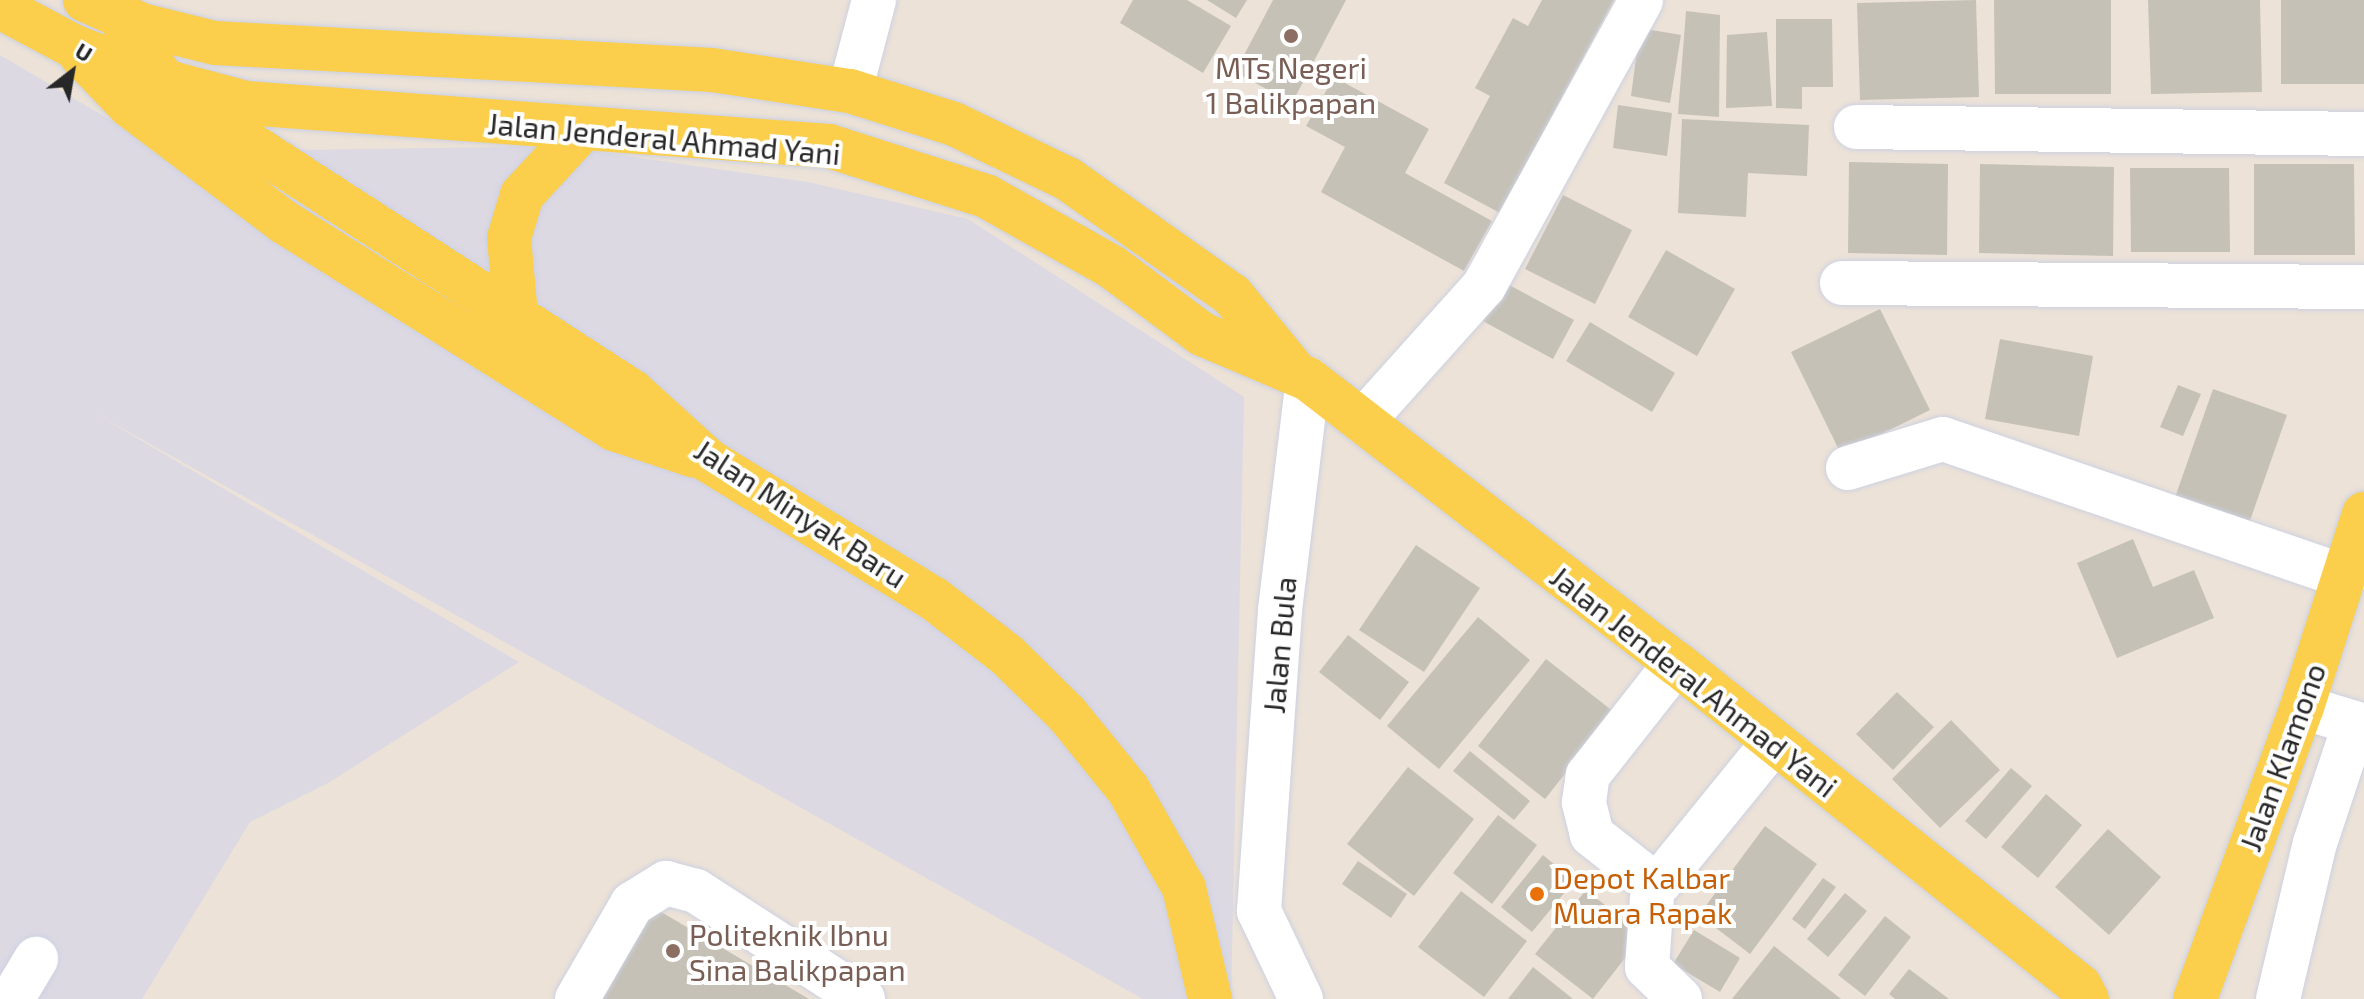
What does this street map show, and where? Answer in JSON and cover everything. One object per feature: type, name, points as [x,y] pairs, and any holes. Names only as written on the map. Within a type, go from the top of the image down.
[{"type":"main road","name":"Jalan Jenderal Ahmad Yani","points":[[0,7],[73,46],[164,81],[246,103],[581,131],[829,146],[986,196],[1112,267],[1202,334],[1301,374]]},
{"type":"main road","name":"Jalan Jenderal Ahmad Yani","points":[[102,7],[184,38],[244,46],[712,70],[850,91],[954,124],[1068,179],[1232,295],[1301,374],[1676,663],[2080,986],[2087,999]]},
{"type":"main road","name":"Jalan Minyak Baru","points":[[102,7],[164,81],[222,126],[632,391],[709,461],[933,598],[1007,655],[1067,714],[1128,789],[1184,888],[1210,999]]},
{"type":"main road","points":[[73,46],[130,106],[284,222],[614,429],[709,461]]},
{"type":"main road","points":[[516,315],[509,238],[522,195],[581,131]]},
{"type":"main road","name":"Jalan Klamono","points":[[2195,999],[2302,707],[2364,514]]},
{"type":"street","points":[[850,91],[874,0]]},
{"type":"street","points":[[1363,421],[1484,286],[1641,0]]},
{"type":"street","points":[[1856,127],[2364,134]]},
{"type":"street","points":[[1842,283],[2364,287]]},
{"type":"street","name":"Jalan Bula","points":[[1301,374],[1259,911],[1301,999]]},
{"type":"street","points":[[1848,468],[1943,439],[2345,577]]},
{"type":"street","points":[[1653,883],[1592,835],[1584,802],[1588,775],[1676,663]]},
{"type":"street","points":[[2278,999],[2315,843],[2359,723],[2302,707]]},
{"type":"street","points":[[1680,999],[1647,967],[1653,883],[1773,743]]},
{"type":"street","points":[[577,999],[632,904],[666,883],[696,891],[863,999]]},
{"type":"street","points":[[12,999],[36,959]]},
{"type":"shaded area","points":[[0,55],[165,152],[556,146],[808,182],[968,219],[1244,397],[1231,999],[1143,999],[91,411],[519,662],[328,783],[250,822],[142,999],[0,999]]},
{"type":"building","points":[[1133,0],[1187,0],[1231,26],[1203,73],[1120,23]]},
{"type":"building","points":[[1207,0],[1247,0],[1236,18]]},
{"type":"building","name":"MTs Negeri 1 Balikpapan","points":[[1273,0],[1346,0],[1292,103],[1235,72]]},
{"type":"building","points":[[1542,0],[1614,0],[1500,213],[1444,183],[1490,96],[1475,88],[1513,18],[1528,26]]},
{"type":"building","points":[[1976,0],[1979,97],[1860,100],[1857,3]]},
{"type":"building","points":[[1994,0],[2111,0],[2111,94],[1995,94]]},
{"type":"building","points":[[2148,0],[2260,0],[2262,92],[2151,94]]},
{"type":"building","points":[[2281,0],[2364,0],[2364,84],[2281,84]]},
{"type":"building","points":[[1686,11],[1720,15],[1719,117],[1678,114]]},
{"type":"building","points":[[1776,19],[1832,19],[1833,87],[1802,87],[1802,109],[1776,108]]},
{"type":"building","points":[[1640,28],[1681,35],[1670,103],[1631,96]]},
{"type":"building","points":[[1767,32],[1772,106],[1726,108],[1727,35]]},
{"type":"building","points":[[1334,77],[1429,129],[1405,173],[1492,221],[1464,271],[1321,192],[1345,147],[1306,126]]},
{"type":"building","points":[[1618,105],[1672,113],[1667,156],[1613,148]]},
{"type":"building","points":[[1682,119],[1809,125],[1807,176],[1748,173],[1746,217],[1678,213]]},
{"type":"building","points":[[1849,162],[1948,164],[1947,255],[1848,253]]},
{"type":"building","points":[[1980,164],[2114,167],[2113,256],[1979,253]]},
{"type":"building","points":[[2254,164],[2354,164],[2355,255],[2254,255]]},
{"type":"building","points":[[2130,168],[2229,168],[2230,252],[2131,252]]},
{"type":"building","points":[[1563,195],[1632,230],[1595,304],[1525,269]]},
{"type":"building","points":[[1666,250],[1735,289],[1697,356],[1628,317]]},
{"type":"building","points":[[1502,281],[1574,320],[1553,359],[1481,320]]},
{"type":"building","points":[[1880,309],[1930,410],[1841,454],[1791,352]]},
{"type":"building","points":[[1590,322],[1675,373],[1652,412],[1566,361]]},
{"type":"building","points":[[2000,339],[2093,356],[2079,436],[1985,419]]},
{"type":"building","points":[[2178,385],[2201,394],[2183,436],[2160,427]]},
{"type":"building","points":[[2213,389],[2287,415],[2246,532],[2172,506]]},
{"type":"building","points":[[2133,539],[2153,587],[2194,570],[2214,618],[2117,658],[2077,563]]},
{"type":"building","points":[[1416,545],[1480,588],[1424,672],[1359,630]]},
{"type":"building","points":[[1478,617],[1530,660],[1439,769],[1387,726]]},
{"type":"building","points":[[1348,635],[1409,682],[1380,720],[1319,672]]},
{"type":"building","points":[[1546,659],[1614,712],[1545,799],[1478,746]]},
{"type":"building","points":[[1897,692],[1934,727],[1893,770],[1856,734]]},
{"type":"building","points":[[1951,720],[2000,770],[1940,828],[1892,779]]},
{"type":"building","points":[[1470,751],[1530,801],[1514,820],[1453,771]]},
{"type":"building","points":[[1408,767],[1474,819],[1414,896],[1347,844]]},
{"type":"building","points":[[2011,768],[2032,786],[1986,839],[1965,821]]},
{"type":"building","points":[[2046,794],[2082,825],[2038,878],[2001,847]]},
{"type":"building","points":[[1498,815],[1537,845],[1492,904],[1453,873]]},
{"type":"building","points":[[1765,826],[1817,864],[1750,954],[1699,915]]},
{"type":"building","points":[[2108,829],[2161,877],[2109,935],[2055,887]]},
{"type":"building","name":"Depot Kalbar Muara Rapak","points":[[1543,855],[1574,881],[1532,932],[1501,907]]},
{"type":"building","points":[[1358,861],[1407,894],[1391,918],[1342,884]]},
{"type":"building","points":[[1823,878],[1836,887],[1805,929],[1792,919]]},
{"type":"building","points":[[1586,890],[1643,935],[1593,999],[1535,954]]},
{"type":"building","points":[[1461,891],[1527,941],[1484,997],[1418,947]]},
{"type":"building","points":[[1845,893],[1867,911],[1828,957],[1807,939]]},
{"type":"building","name":"Politeknik Ibnu Sina Balikpapan","points":[[646,903],[809,999],[590,999]]},
{"type":"building","points":[[1885,916],[1911,937],[1865,996],[1838,975]]},
{"type":"building","points":[[1694,930],[1740,958],[1720,992],[1673,964]]},
{"type":"building","points":[[1774,946],[1841,999],[1732,999]]},
{"type":"building","points":[[1533,967],[1573,999],[1508,999]]},
{"type":"building","points":[[1909,969],[1949,999],[1895,999],[1889,994]]},
{"type":"place","name":"MTs Negeri 1 Balikpapan","points":[[1291,36]]},
{"type":"place","name":"Depot Kalbar Muara Rapak","points":[[1537,894]]},
{"type":"place","name":"Politeknik Ibnu Sina Balikpapan","points":[[673,951]]}]
